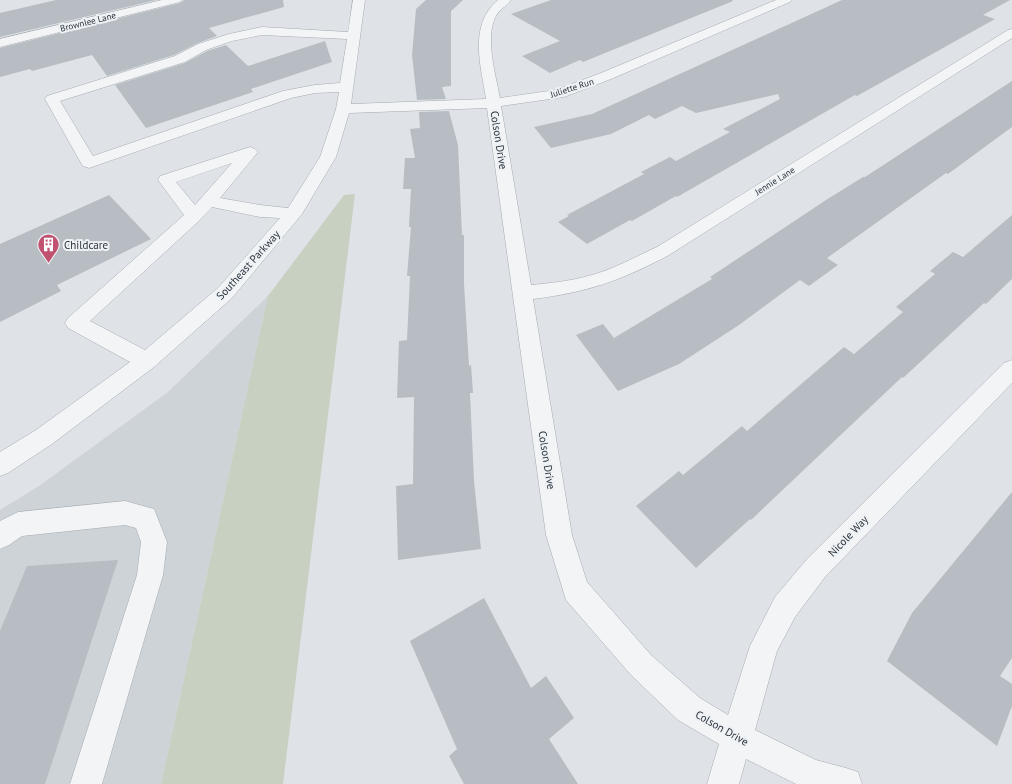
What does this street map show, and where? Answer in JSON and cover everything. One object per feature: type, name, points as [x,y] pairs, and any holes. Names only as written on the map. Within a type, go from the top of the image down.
[{"type":"street","name":"Brownlee Lane","points":[[0,43],[176,0]]},
{"type":"street","name":"Southeast Parkway","points":[[0,465],[44,437],[147,361],[225,292],[294,214],[328,157],[343,109],[359,0]]},
{"type":"street","name":"Colson Drive","points":[[505,0],[496,6],[485,29],[486,55],[559,535],[576,590],[641,665],[689,709],[738,738],[812,775],[846,784]]},
{"type":"street","name":"Juliette Run","points":[[343,109],[493,103],[559,94],[786,0]]},
{"type":"street","points":[[347,87],[315,89],[288,94],[89,163],[52,99],[180,59],[202,47],[229,38],[262,31],[353,36]]},
{"type":"street","name":"Jennie Lane","points":[[522,293],[569,287],[596,281],[635,265],[663,251],[1012,33]]},
{"type":"street","points":[[147,361],[75,323],[194,216],[250,152],[166,180],[194,216]]},
{"type":"street","points":[[208,201],[260,211],[294,214]]},
{"type":"street","name":"Nicole Way","points":[[723,784],[738,738],[764,646],[785,607],[816,568],[1012,369]]},
{"type":"street","points":[[0,536],[18,524],[125,513],[145,518],[154,542],[150,575],[86,784]]},
{"type":"shaded area","points":[[268,296],[161,784],[0,784],[0,510],[39,486],[168,392]]},
{"type":"green space","points":[[355,194],[283,784],[161,784],[268,296],[344,195]]},
{"type":"building","points":[[56,0],[156,0],[0,37],[0,13]]},
{"type":"building","points":[[184,0],[283,0],[284,7],[209,28],[217,36],[198,43],[174,55],[107,76],[92,55],[32,71],[30,69],[0,77],[0,48],[180,3]]},
{"type":"building","points":[[426,0],[463,0],[451,11],[451,86],[442,87],[446,99],[417,100],[412,55],[416,9]]},
{"type":"building","points":[[551,0],[733,1],[583,62],[580,60],[550,73],[522,56],[560,41],[511,14]]},
{"type":"building","points":[[842,0],[1010,0],[983,15],[995,19],[857,96],[855,95],[677,197],[676,196],[632,221],[630,220],[587,244],[558,222],[569,216],[567,215],[644,174],[641,172],[670,157],[676,161],[730,132],[723,129],[780,99],[778,94],[696,113],[682,106],[655,119],[649,115],[611,134],[551,148],[534,127],[592,114]]},
{"type":"building","points":[[325,41],[332,62],[251,89],[253,92],[146,128],[115,85],[185,63],[207,51],[226,45],[248,66]]},
{"type":"building","points":[[1012,81],[1012,127],[948,174],[946,173],[827,258],[838,265],[809,286],[800,280],[739,325],[679,364],[618,391],[576,335],[603,324],[614,338],[712,279],[710,277],[826,200],[865,177]]},
{"type":"building","points":[[449,111],[458,145],[462,235],[464,235],[464,284],[469,366],[471,365],[473,393],[470,393],[474,481],[481,549],[398,560],[396,486],[413,484],[414,397],[397,398],[399,341],[407,340],[410,276],[407,276],[411,227],[409,227],[411,189],[403,189],[405,158],[415,158],[410,129],[420,128],[419,112]]},
{"type":"building","name":"Childcare","points":[[109,195],[151,239],[57,285],[61,291],[0,322],[0,244]]},
{"type":"building","points":[[1012,215],[1012,279],[903,378],[902,377],[751,520],[750,519],[696,568],[636,506],[679,471],[683,475],[742,426],[747,431],[844,347],[854,354],[903,312],[896,307],[935,274],[930,271],[953,252],[963,257]]},
{"type":"building","points":[[1012,492],[1012,658],[1000,676],[1012,684],[1012,706],[997,746],[887,661],[912,613]]},
{"type":"building","points":[[118,560],[45,784],[0,784],[0,631],[27,566]]},
{"type":"building","points":[[484,598],[531,688],[546,676],[574,718],[549,739],[578,784],[464,784],[449,756],[457,749],[410,641]]},
{"type":"place","name":"Childcare","points":[[49,264]]}]
